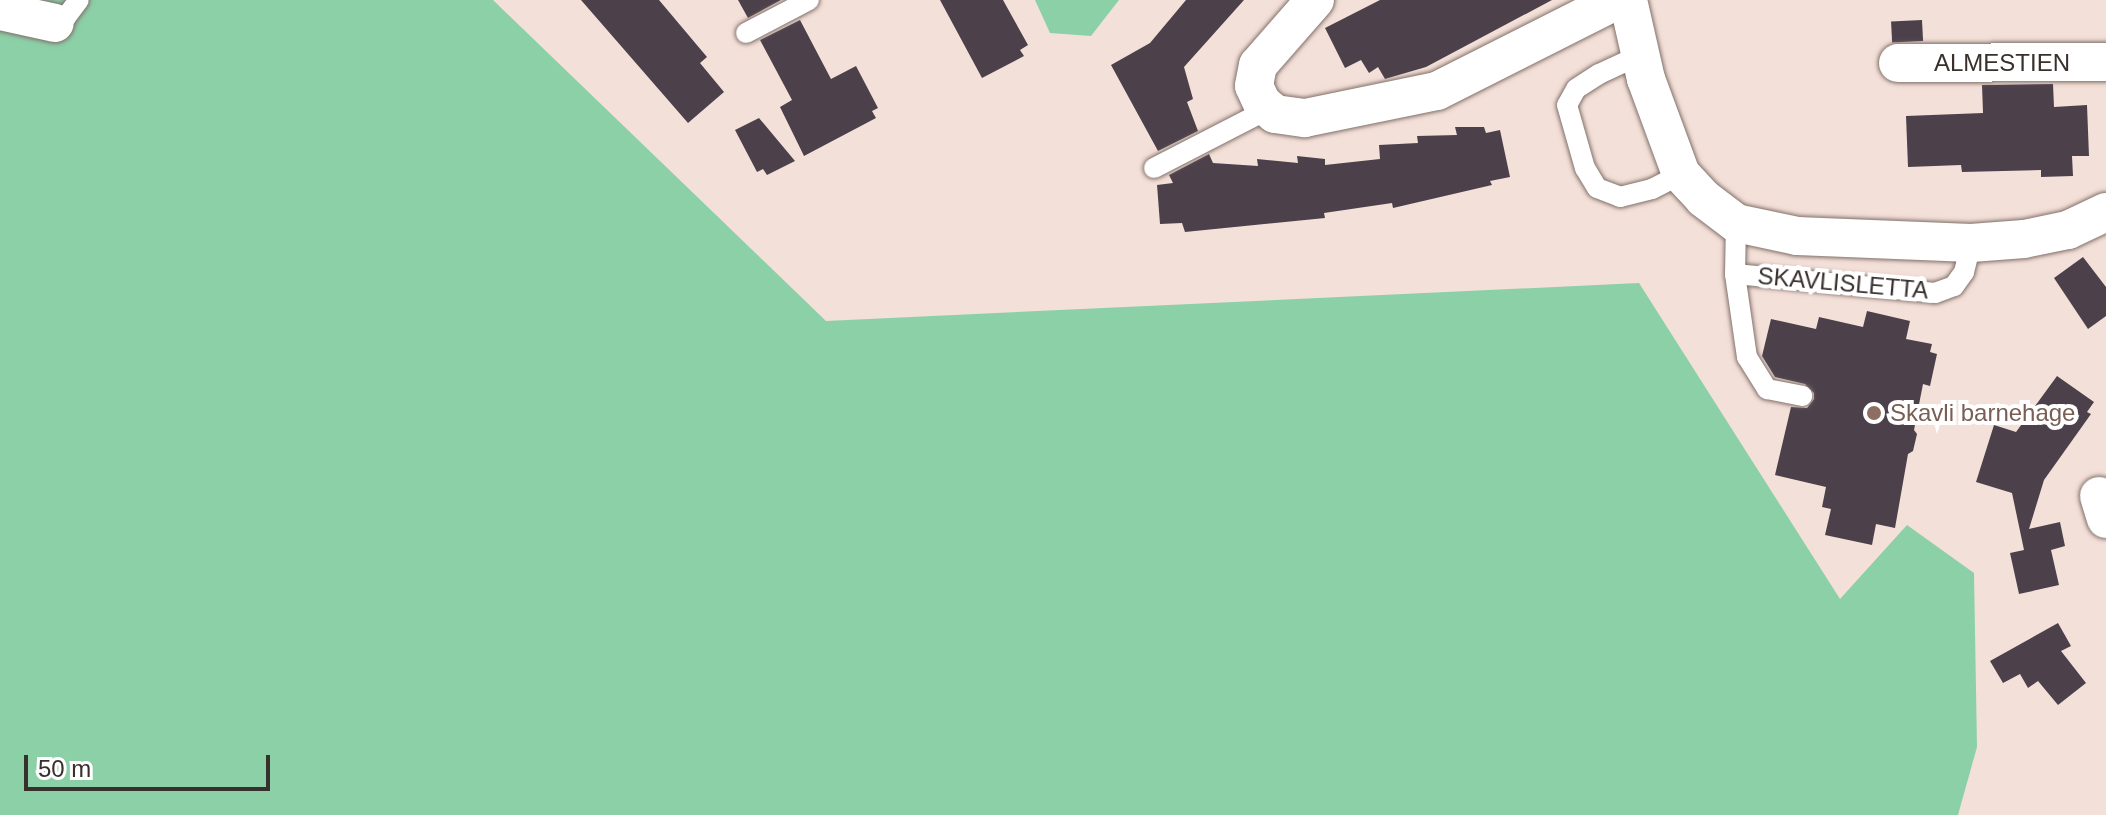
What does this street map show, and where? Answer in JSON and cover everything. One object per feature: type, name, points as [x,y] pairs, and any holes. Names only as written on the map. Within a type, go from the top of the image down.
[{"type":"street","points":[[1315,0],[1258,65],[1254,86],[1262,103],[1275,114],[1305,118],[1437,91],[1617,0]]},
{"type":"street","name":"SKAVLISLETTA","points":[[1628,0],[1640,55],[1681,174],[1703,198],[1736,223],[1797,236],[1971,243],[2024,239],[2068,230],[2106,212]]},
{"type":"street","points":[[0,11],[67,11]]},
{"type":"street","name":"ALMESTIEN","points":[[1898,63],[2106,62]]},
{"type":"lane","points":[[746,33],[809,0]]},
{"type":"lane","points":[[1640,55],[1599,74],[1576,89],[1567,105],[1585,168],[1597,188],[1620,197],[1652,189],[1681,174]]},
{"type":"lane","points":[[1154,168],[1269,109]]},
{"type":"lane","name":"SKAVLISLETTA","points":[[1736,223],[1735,274],[1935,293],[1954,286],[1964,272],[1971,243]]},
{"type":"lane","points":[[1735,274],[1747,357],[1767,389],[1802,396]]},
{"type":"green space","points":[[0,0],[493,0],[826,321],[1639,283],[1840,599],[1907,525],[1974,573],[1977,747],[1958,815],[0,815]]},
{"type":"green space","points":[[1035,0],[1119,0],[1091,36],[1050,33]]},
{"type":"building","points":[[581,0],[659,0],[707,57],[700,63],[724,92],[688,123]]},
{"type":"building","points":[[738,0],[781,0],[748,18]]},
{"type":"building","points":[[940,0],[1003,0],[1028,45],[1020,50],[1024,56],[982,78]]},
{"type":"building","points":[[1186,0],[1244,0],[1184,67],[1193,99],[1187,102],[1198,131],[1158,151],[1111,65],[1150,43]]},
{"type":"building","points":[[1380,0],[1552,0],[1426,67],[1385,79],[1378,67],[1369,73],[1361,60],[1345,68],[1325,28]]},
{"type":"building","points":[[800,20],[831,79],[856,66],[878,108],[872,111],[876,118],[804,156],[780,107],[792,100],[760,40]]},
{"type":"building","points":[[1922,20],[1923,41],[1892,43],[1891,22]]},
{"type":"building","points":[[2053,84],[2054,107],[2087,105],[2089,156],[2072,156],[2073,176],[2041,177],[2041,170],[1962,172],[1961,165],[1908,167],[1906,116],[1983,113],[1982,85]]},
{"type":"building","points":[[759,118],[795,161],[767,175],[763,169],[757,172],[735,130]]},
{"type":"building","points":[[1455,127],[1484,127],[1486,133],[1500,130],[1510,177],[1490,181],[1492,185],[1393,208],[1392,203],[1324,213],[1325,218],[1185,232],[1182,223],[1160,224],[1157,185],[1173,183],[1169,175],[1209,154],[1213,163],[1258,166],[1257,159],[1298,163],[1297,156],[1325,159],[1325,165],[1380,159],[1379,145],[1418,143],[1417,136],[1457,135]]},
{"type":"building","points":[[2083,257],[2106,287],[2106,316],[2088,329],[2054,278]]},
{"type":"building","points":[[1867,311],[1910,321],[1906,339],[1932,344],[1930,352],[1937,354],[1930,386],[1923,384],[1914,430],[1917,434],[1913,451],[1908,454],[1895,528],[1876,524],[1872,545],[1825,535],[1831,509],[1822,507],[1826,487],[1775,475],[1791,407],[1807,408],[1814,399],[1814,393],[1805,384],[1775,377],[1762,356],[1771,319],[1816,329],[1819,317],[1863,327]]},
{"type":"building","points":[[2057,376],[2094,402],[2087,412],[2091,414],[2044,480],[2029,529],[2060,522],[2065,546],[2051,550],[2059,585],[2019,594],[2010,553],[2024,550],[2012,493],[1976,482],[1994,425],[2016,432]]},
{"type":"building","points":[[2058,623],[2071,646],[2061,651],[2086,683],[2058,705],[2038,681],[2028,688],[2020,674],[2003,683],[1990,661]]},
{"type":"place","name":"Skavli barnehage","points":[[1874,413]]}]
